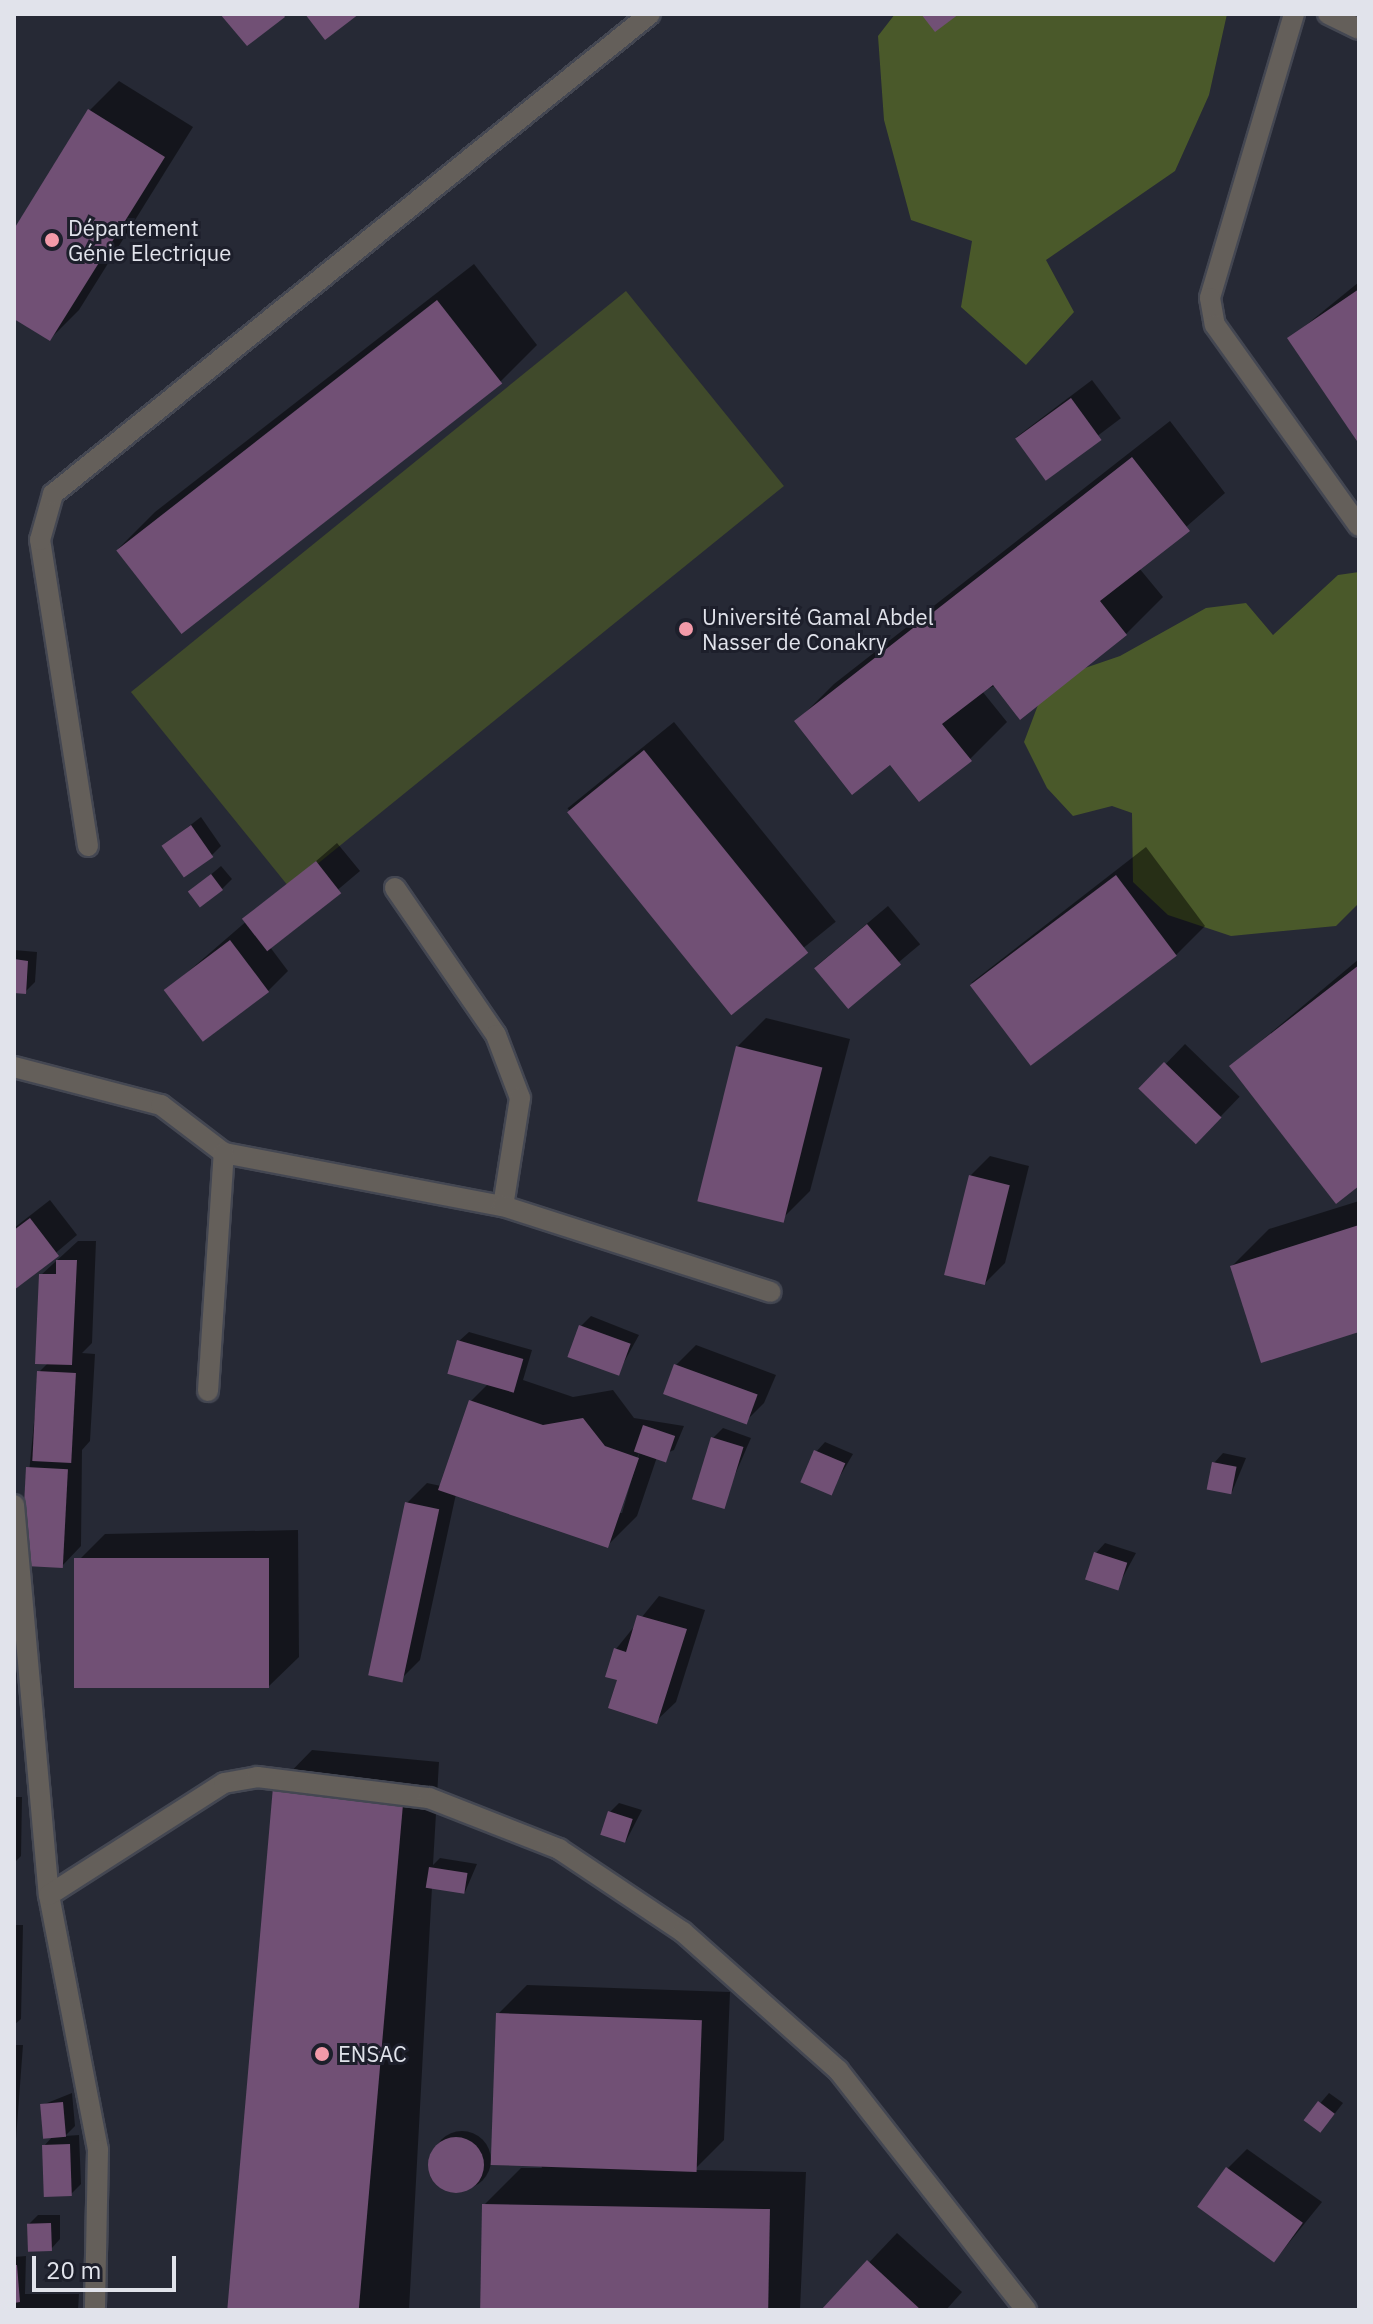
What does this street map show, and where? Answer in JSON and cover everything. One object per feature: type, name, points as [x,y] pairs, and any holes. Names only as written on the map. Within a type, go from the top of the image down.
[{"type":"lane","points":[[88,846],[40,540],[53,494],[650,14]]},
{"type":"lane","points":[[1294,14],[1210,298],[1215,325],[1359,526]]},
{"type":"lane","points":[[1328,14],[1359,29]]},
{"type":"lane","points":[[395,888],[496,1035],[520,1098],[503,1206]]},
{"type":"lane","points":[[14,1067],[161,1105],[224,1153],[503,1206],[771,1292]]},
{"type":"lane","points":[[208,1391],[224,1153]]},
{"type":"lane","points":[[14,1505],[49,1895],[98,2150],[95,2310]]},
{"type":"lane","points":[[49,1895],[224,1783],[257,1777],[429,1798],[559,1849],[683,1932],[838,2070],[1026,2310]]},
{"type":"green space","points":[[895,14],[1227,14],[1209,95],[1175,171],[1046,260],[1074,312],[1026,365],[961,307],[972,241],[911,220],[884,120],[878,36]]},
{"type":"green space","points":[[626,291],[784,486],[289,887],[131,692]]},
{"type":"green space","points":[[1359,572],[1359,903],[1336,926],[1231,936],[1168,915],[1133,882],[1132,813],[1112,806],[1073,816],[1047,788],[1024,742],[1047,681],[1120,656],[1206,608],[1246,603],[1273,635],[1338,575]]},
{"type":"building","points":[[220,14],[283,14],[285,17],[247,46]]},
{"type":"building","points":[[305,14],[359,14],[325,40]]},
{"type":"building","points":[[921,14],[959,14],[935,32]]},
{"type":"building","points":[[88,109],[165,157],[50,341],[14,319],[14,229]]},
{"type":"building","points":[[1359,289],[1359,444],[1287,338]]},
{"type":"building","points":[[437,300],[502,384],[182,634],[116,551]]},
{"type":"building","points":[[1071,398],[1102,440],[1046,481],[1015,439]]},
{"type":"building","points":[[1132,457],[1190,531],[1100,601],[1127,635],[1020,720],[993,685],[942,724],[972,761],[919,802],[890,765],[852,795],[794,721]]},
{"type":"building","points":[[644,750],[808,953],[731,1015],[567,812]]},
{"type":"building","points":[[191,825],[213,857],[184,878],[162,846]]},
{"type":"building","points":[[316,861],[341,893],[267,951],[242,919]]},
{"type":"building","points":[[211,874],[223,890],[200,907],[188,891]]},
{"type":"building","points":[[1116,875],[1177,956],[1031,1066],[970,985]]},
{"type":"building","points":[[867,924],[901,965],[848,1009],[814,968]]},
{"type":"building","points":[[230,940],[269,992],[203,1042],[164,990]]},
{"type":"building","points":[[14,959],[28,961],[26,994],[14,993]]},
{"type":"building","points":[[1359,965],[1359,1186],[1336,1204],[1229,1066]]},
{"type":"building","points":[[736,1046],[822,1068],[784,1223],[697,1201]]},
{"type":"building","points":[[1164,1062],[1222,1118],[1196,1144],[1138,1089]]},
{"type":"building","points":[[969,1175],[1010,1185],[985,1285],[944,1275]]},
{"type":"building","points":[[30,1218],[59,1256],[14,1290],[14,1230]]},
{"type":"building","points":[[1359,1225],[1359,1332],[1261,1363],[1230,1266]]},
{"type":"building","points":[[56,1260],[77,1260],[72,1365],[35,1364],[39,1274],[56,1274]]},
{"type":"building","points":[[579,1325],[631,1344],[619,1376],[567,1357]]},
{"type":"building","points":[[457,1340],[523,1359],[514,1393],[447,1374]]},
{"type":"building","points":[[674,1364],[758,1394],[747,1425],[663,1394]]},
{"type":"building","points":[[37,1371],[76,1373],[71,1463],[32,1461]]},
{"type":"building","points":[[469,1400],[543,1425],[583,1418],[605,1446],[639,1458],[608,1548],[438,1490]]},
{"type":"building","points":[[643,1425],[675,1436],[666,1463],[634,1451]]},
{"type":"building","points":[[711,1437],[744,1447],[725,1509],[692,1499]]},
{"type":"building","points":[[814,1450],[845,1463],[832,1496],[800,1482]]},
{"type":"building","points":[[1212,1462],[1237,1467],[1231,1494],[1207,1489]]},
{"type":"building","points":[[26,1467],[68,1469],[63,1568],[21,1566]]},
{"type":"building","points":[[405,1502],[439,1509],[402,1682],[368,1675]]},
{"type":"building","points":[[1094,1552],[1127,1563],[1118,1590],[1085,1580]]},
{"type":"building","points":[[74,1558],[269,1558],[269,1688],[74,1688]]},
{"type":"building","points":[[637,1615],[687,1629],[657,1724],[608,1708],[617,1680],[605,1677],[614,1648],[626,1652]]},
{"type":"building","name":"ENSAC","points":[[273,1787],[404,1798],[359,2310],[227,2309]]},
{"type":"building","points":[[608,1811],[633,1819],[625,1843],[600,1835]]},
{"type":"building","points":[[429,1867],[468,1873],[464,1894],[426,1888]]},
{"type":"building","points":[[496,2013],[702,2020],[697,2172],[491,2165]]},
{"type":"building","points":[[1318,2101],[1335,2114],[1320,2133],[1304,2120]]},
{"type":"building","points":[[63,2102],[66,2137],[43,2139],[40,2104]]},
{"type":"building","points":[[456,2137],[475,2146],[484,2165],[475,2184],[456,2193],[437,2184],[428,2165],[437,2146]]},
{"type":"building","points":[[70,2144],[72,2196],[44,2197],[42,2145]]},
{"type":"building","points":[[1226,2167],[1303,2223],[1274,2262],[1197,2207]]},
{"type":"building","points":[[482,2204],[770,2209],[768,2310],[480,2310]]},
{"type":"building","points":[[51,2223],[52,2251],[28,2252],[27,2224]]},
{"type":"building","points":[[867,2260],[921,2310],[821,2310]]},
{"type":"building","points":[[14,2265],[17,2265],[20,2302],[14,2303]]},
{"type":"place","name":"Département Génie Electrique","points":[[52,240]]},
{"type":"place","name":"Université Gamal Abdel Nasser de Conakry","points":[[686,629]]},
{"type":"place","name":"ENSAC","points":[[322,2054]]}]
